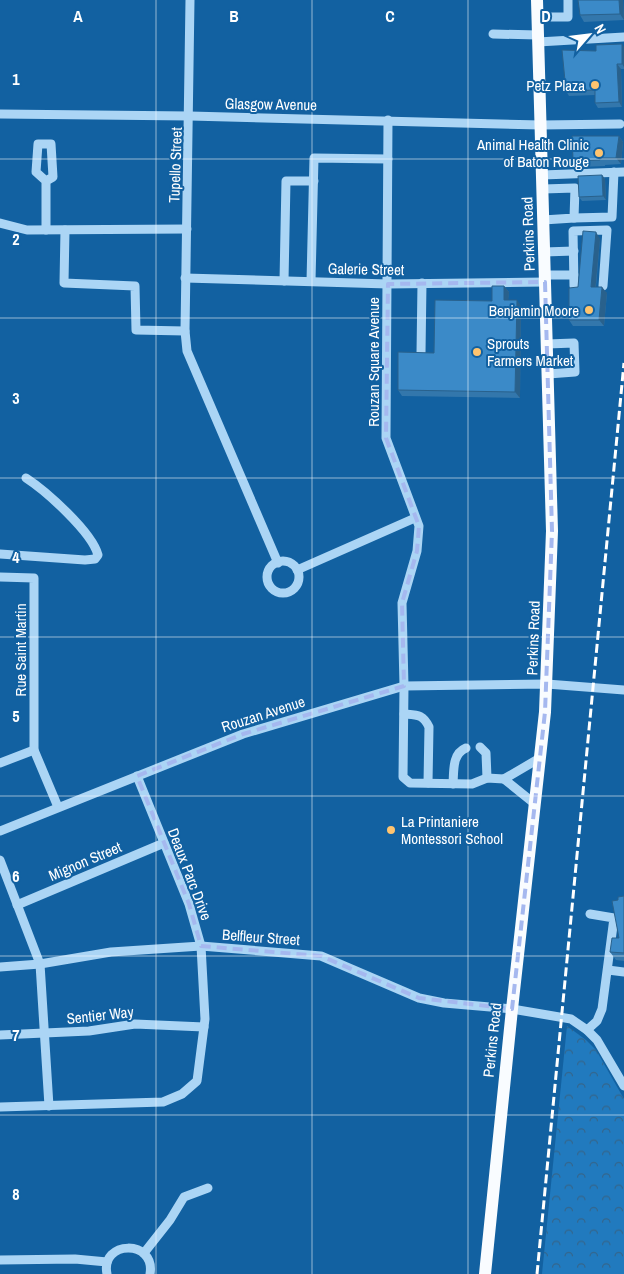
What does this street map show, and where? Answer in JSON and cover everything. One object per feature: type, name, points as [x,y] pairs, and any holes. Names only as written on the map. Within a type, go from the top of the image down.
[{"type":"main road","name":"Perkins Road","points":[[485,1274],[547,684],[552,531],[537,0]]},
{"type":"street","name":"Tupello Street","points":[[190,0],[190,116],[185,331],[187,351],[278,563]]},
{"type":"street","points":[[538,17],[568,17],[568,0]]},
{"type":"street","points":[[493,34],[538,39],[624,37]]},
{"type":"street","name":"Glasgow Avenue","points":[[0,114],[388,120],[541,126],[620,124]]},
{"type":"street","name":"Rouzan Square Avenue","points":[[388,120],[386,438],[418,526],[418,551],[402,603],[404,686],[403,777],[410,783],[428,783]]},
{"type":"street","points":[[311,281],[314,158],[388,159]]},
{"type":"street","points":[[542,175],[619,172],[612,217],[543,220]]},
{"type":"street","points":[[46,181],[46,230]]},
{"type":"street","points":[[284,281],[286,181],[314,181]]},
{"type":"street","points":[[542,189],[575,188],[574,218]]},
{"type":"street","points":[[0,223],[27,230],[187,229]]},
{"type":"street","points":[[65,230],[64,283],[135,286],[136,330],[185,331]]},
{"type":"street","points":[[574,286],[573,231],[607,230],[603,286]]},
{"type":"street","points":[[544,252],[574,251]]},
{"type":"street","name":"Galerie Street","points":[[186,278],[388,284],[545,278],[574,275]]},
{"type":"street","points":[[421,354],[422,283]]},
{"type":"street","points":[[547,344],[574,343],[575,372],[548,374]]},
{"type":"street","points":[[0,554],[86,560],[95,559],[98,555],[94,546],[69,515],[47,493],[26,478]]},
{"type":"street","points":[[297,570],[415,518]]},
{"type":"street","points":[[278,563],[290,563],[297,570],[299,581],[294,589],[279,593],[271,587],[268,577],[271,568],[278,563]]},
{"type":"street","name":"Rue Saint Martin","points":[[0,577],[34,578],[34,750],[58,807]]},
{"type":"street","name":"Rouzan Avenue","points":[[0,831],[243,734],[404,686],[547,684],[624,690]]},
{"type":"street","points":[[404,714],[421,715],[428,727],[428,783],[472,784],[487,778],[504,779],[540,758]]},
{"type":"street","points":[[453,784],[456,757],[460,751],[466,748]]},
{"type":"street","points":[[480,748],[486,753],[487,778]]},
{"type":"street","points":[[0,763],[34,750]]},
{"type":"street","name":"Deaux Parc Drive","points":[[0,1107],[163,1102],[182,1094],[197,1081],[204,1027],[201,946],[189,904],[137,776]]},
{"type":"street","points":[[504,779],[535,804]]},
{"type":"street","name":"Mignon Street","points":[[17,905],[164,843]]},
{"type":"street","points":[[0,860],[40,964],[50,1106]]},
{"type":"street","points":[[590,914],[614,918],[602,1010],[596,1021],[587,1030],[602,1048],[624,1086]]},
{"type":"street","name":"Belfleur Street","points":[[0,966],[40,964],[111,952],[201,946],[322,956],[419,998],[444,1003],[562,1016],[577,1022],[587,1030]]},
{"type":"street","points":[[608,970],[624,972]]},
{"type":"street","name":"Sentier Way","points":[[0,1035],[45,1033],[135,1024],[204,1027]]},
{"type":"street","points":[[144,1253],[170,1220],[184,1197],[208,1188]]},
{"type":"street","points":[[107,1274],[107,1262],[119,1249],[128,1247],[144,1253],[149,1260],[150,1274]]},
{"type":"street","points":[[0,1260],[75,1259],[107,1262]]},
{"type":"highlighted area","points":[[545,282],[552,531],[545,712],[512,1009],[419,998],[321,956],[201,946],[189,904],[137,776],[243,734],[404,686],[402,603],[417,551],[419,526],[386,438],[388,284]]},
{"type":"green space","points":[[567,1026],[596,1050],[624,1099],[624,1274],[542,1274]]},
{"type":"building","points":[[578,0],[619,0],[620,14],[580,15]]},
{"type":"building","points":[[622,44],[622,64],[617,64],[619,102],[595,103],[595,90],[566,91],[562,50],[596,51],[596,45]]},
{"type":"building","name":"Animal Health Clinic of Baton Rouge","points":[[572,136],[619,136],[616,158],[576,161],[576,159],[573,159]]},
{"type":"building","points":[[602,175],[603,196],[579,197],[578,176]]},
{"type":"building","points":[[583,231],[596,232],[591,287],[602,287],[599,320],[569,320],[569,288],[578,287]]},
{"type":"building","points":[[492,286],[504,286],[504,300],[517,300],[515,392],[398,390],[398,352],[434,353],[435,300],[492,301]]},
{"type":"building","points":[[624,896],[624,953],[610,952],[612,938],[619,938],[612,901]]},
{"type":"railway","points":[[537,1274],[624,363]]},
{"type":"place","name":"Petz Plaza","points":[[595,85]]},
{"type":"place","name":"Animal Health Clinic of Baton Rouge","points":[[599,153]]},
{"type":"place","name":"Benjamin Moore","points":[[589,310]]},
{"type":"place","name":"Sprouts Farmers Market","points":[[477,352]]},
{"type":"place","name":"La Printaniere Montessori School","points":[[391,830]]}]
